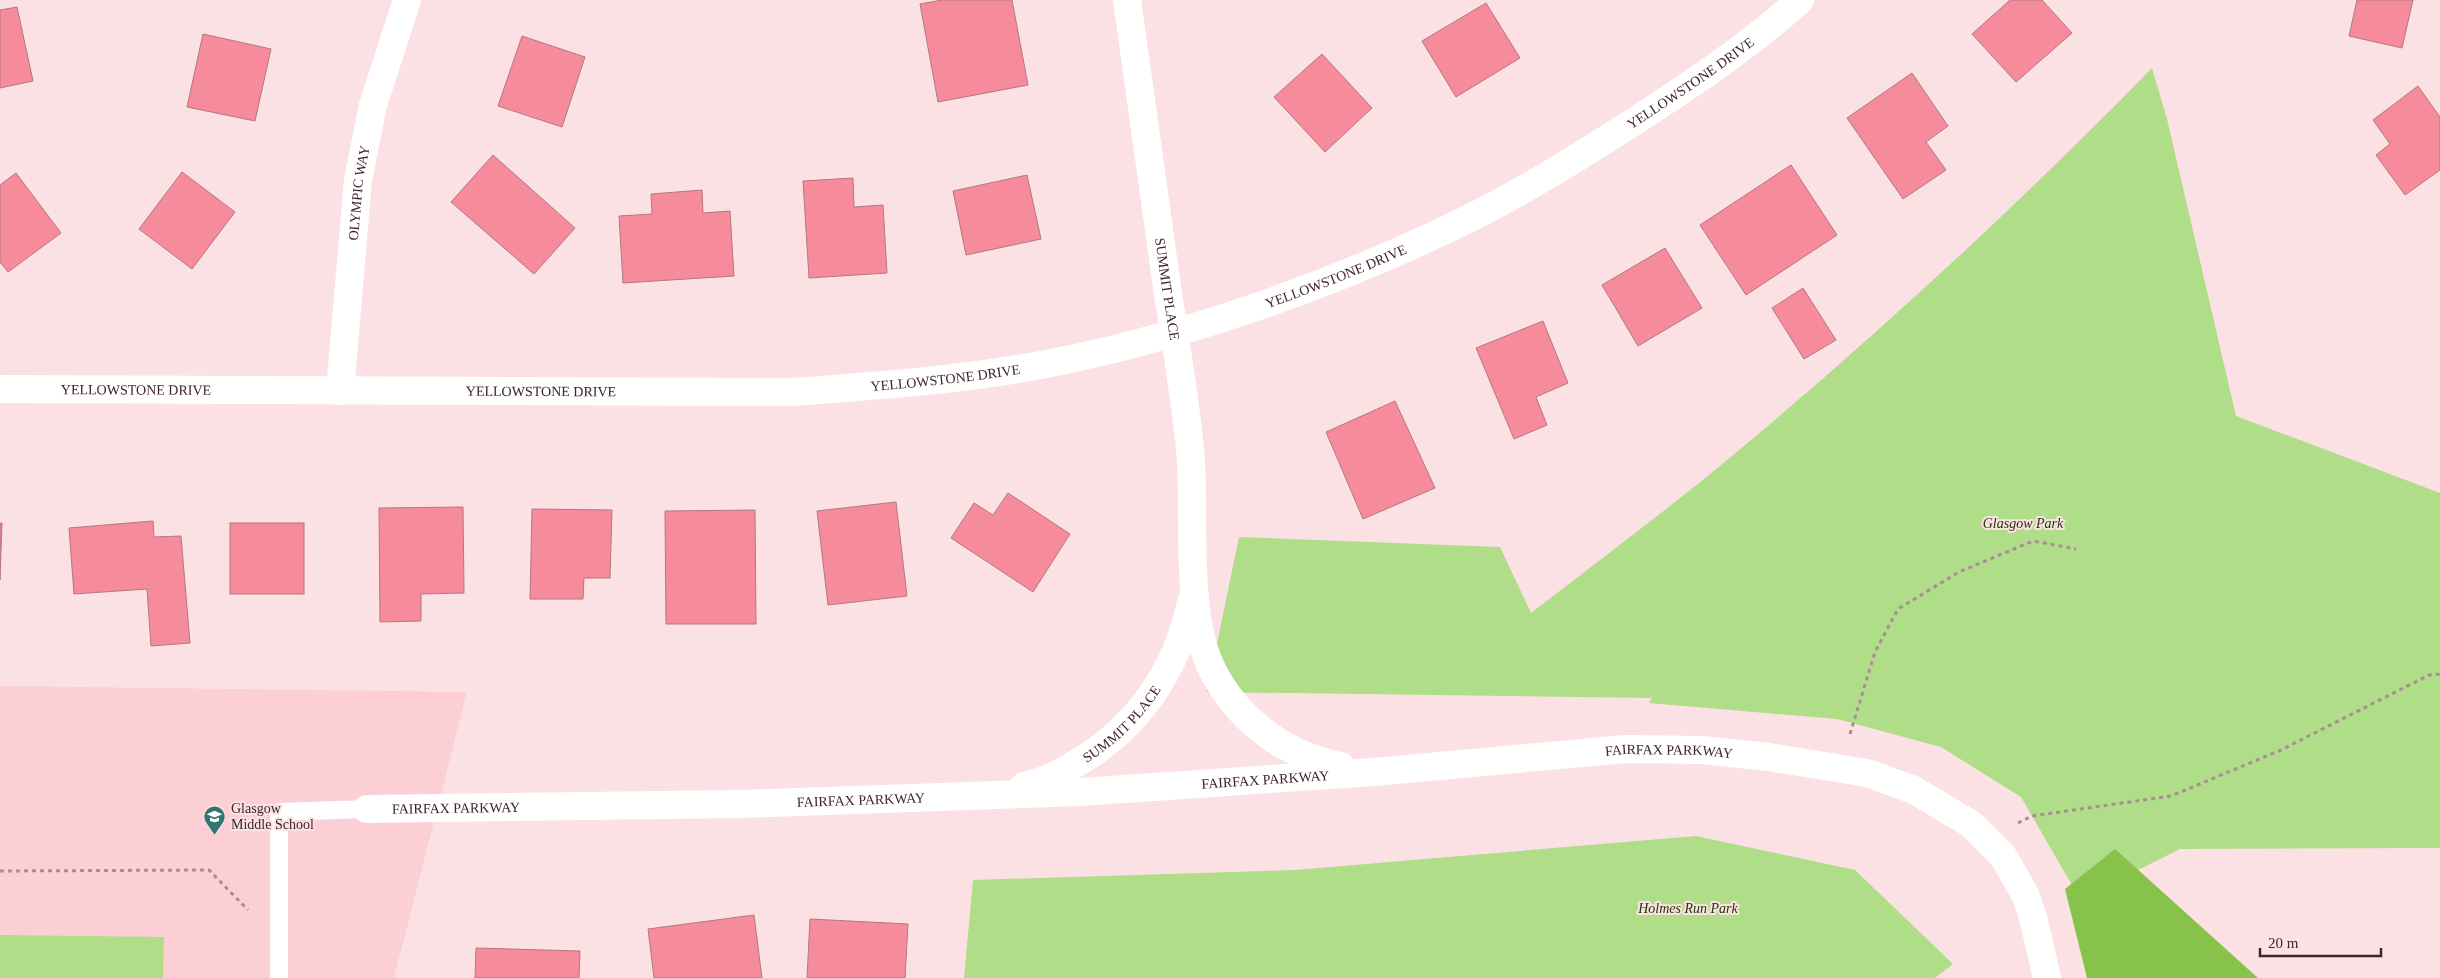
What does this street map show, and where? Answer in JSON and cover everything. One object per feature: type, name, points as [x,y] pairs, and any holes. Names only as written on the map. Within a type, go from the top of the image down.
[{"type":"street","name":"OLYMPIC WAY","points":[[340,391],[358,180],[373,105],[407,0]]},
{"type":"street","name":"SUMMIT PLACE","points":[[1126,0],[1190,449],[1198,624],[1211,667],[1233,702],[1263,732],[1298,754],[1317,762],[1374,772]]},
{"type":"street","name":"YELLOWSTONE DRIVE","points":[[0,389],[794,392],[918,383],[1042,364],[1174,333],[1227,317],[1343,275],[1465,221],[1591,149],[1705,76],[1800,0]]},
{"type":"street","name":"SUMMIT PLACE","points":[[977,796],[1034,784],[1058,775],[1099,750],[1138,714],[1166,673],[1186,628],[1195,581]]},
{"type":"street","name":"FAIRFAX PARKWAY","points":[[367,810],[739,804],[1080,792],[1374,772],[1626,749],[1721,752],[1769,757],[1867,773],[1914,790],[1971,824],[2002,856],[2025,894],[2033,917],[2047,978]]},
{"type":"lane","points":[[279,978],[279,812],[367,810]]},
{"type":"path","points":[[1845,770],[1852,723],[1875,652],[1898,609],[1959,572],[2033,541],[2076,549]]},
{"type":"path","points":[[1987,840],[2032,816],[2171,796],[2281,750],[2430,676],[2440,674]]},
{"type":"path","points":[[0,871],[209,870],[249,910]]},
{"type":"shaded area","name":"Glasgow Middle School","points":[[0,686],[467,692],[394,978],[0,978]]},
{"type":"green space","name":"Glasgow Park","points":[[2152,68],[2167,119],[2236,416],[2440,493],[2440,848],[2180,849],[2080,899],[2021,797],[1941,747],[1837,719],[1649,703],[1652,698],[1207,692],[1239,537],[1500,547],[1531,613],[1696,485],[1854,351],[1956,259],[2055,165]]},
{"type":"green space","name":"Holmes Run Park","points":[[1696,836],[1855,870],[1953,964],[1935,978],[964,978],[973,880],[1295,870]]},
{"type":"green space","points":[[2115,849],[2258,978],[2087,978],[2065,889]]},
{"type":"green space","points":[[0,935],[164,937],[163,978],[0,978]]},
{"type":"building","points":[[942,0],[1012,0],[1028,85],[938,102],[920,4]]},
{"type":"building","points":[[2010,0],[2042,0],[2072,33],[2016,82],[1972,34]]},
{"type":"building","points":[[2357,0],[2413,0],[2402,48],[2349,36]]},
{"type":"building","points":[[1486,3],[1520,58],[1456,97],[1422,41]]},
{"type":"building","points":[[17,7],[33,81],[0,88],[0,10]]},
{"type":"building","points":[[203,34],[271,49],[255,121],[187,107]]},
{"type":"building","points":[[522,36],[585,57],[562,127],[498,106]]},
{"type":"building","points":[[1322,54],[1372,108],[1325,152],[1274,97]]},
{"type":"building","points":[[1912,73],[1948,126],[1926,142],[1946,170],[1903,199],[1847,118]]},
{"type":"building","points":[[2418,86],[2440,117],[2440,170],[2405,195],[2376,155],[2390,144],[2373,120]]},
{"type":"building","points":[[493,155],[575,228],[534,274],[451,202]]},
{"type":"building","points":[[1791,165],[1837,235],[1746,295],[1700,225]]},
{"type":"building","points":[[182,172],[235,212],[192,269],[139,229]]},
{"type":"building","points":[[16,173],[61,233],[8,272],[0,262],[0,185]]},
{"type":"building","points":[[1027,175],[1041,239],[966,255],[953,191]]},
{"type":"building","points":[[853,178],[854,207],[883,205],[887,273],[809,278],[803,181]]},
{"type":"building","points":[[702,190],[703,213],[730,211],[734,276],[623,283],[619,216],[652,214],[651,194]]},
{"type":"building","points":[[1665,248],[1702,308],[1638,346],[1602,285]]},
{"type":"building","points":[[1803,288],[1836,340],[1804,359],[1772,308]]},
{"type":"building","points":[[1543,321],[1568,383],[1536,397],[1547,425],[1514,439],[1476,348]]},
{"type":"building","points":[[1395,401],[1435,488],[1363,519],[1326,432]]},
{"type":"building","points":[[1008,493],[1070,534],[1033,592],[951,538],[974,503],[993,515]]},
{"type":"building","points":[[896,502],[907,596],[828,605],[817,511]]},
{"type":"building","points":[[463,507],[464,593],[421,594],[421,621],[380,622],[379,508]]},
{"type":"building","points":[[532,509],[612,510],[610,578],[584,578],[583,599],[530,599]]},
{"type":"building","points":[[755,510],[756,624],[666,624],[665,511]]},
{"type":"building","points":[[153,521],[154,537],[181,536],[190,643],[151,646],[147,589],[74,594],[69,528]]},
{"type":"building","points":[[0,523],[2,523],[0,580]]},
{"type":"building","points":[[230,523],[304,523],[304,594],[230,594]]},
{"type":"building","points":[[754,915],[762,978],[654,978],[648,929]]},
{"type":"building","points":[[810,919],[908,924],[905,978],[807,978]]},
{"type":"building","points":[[476,948],[580,951],[579,978],[475,978]]},
{"type":"place","name":"Glasgow Middle School","points":[[215,835]]}]
